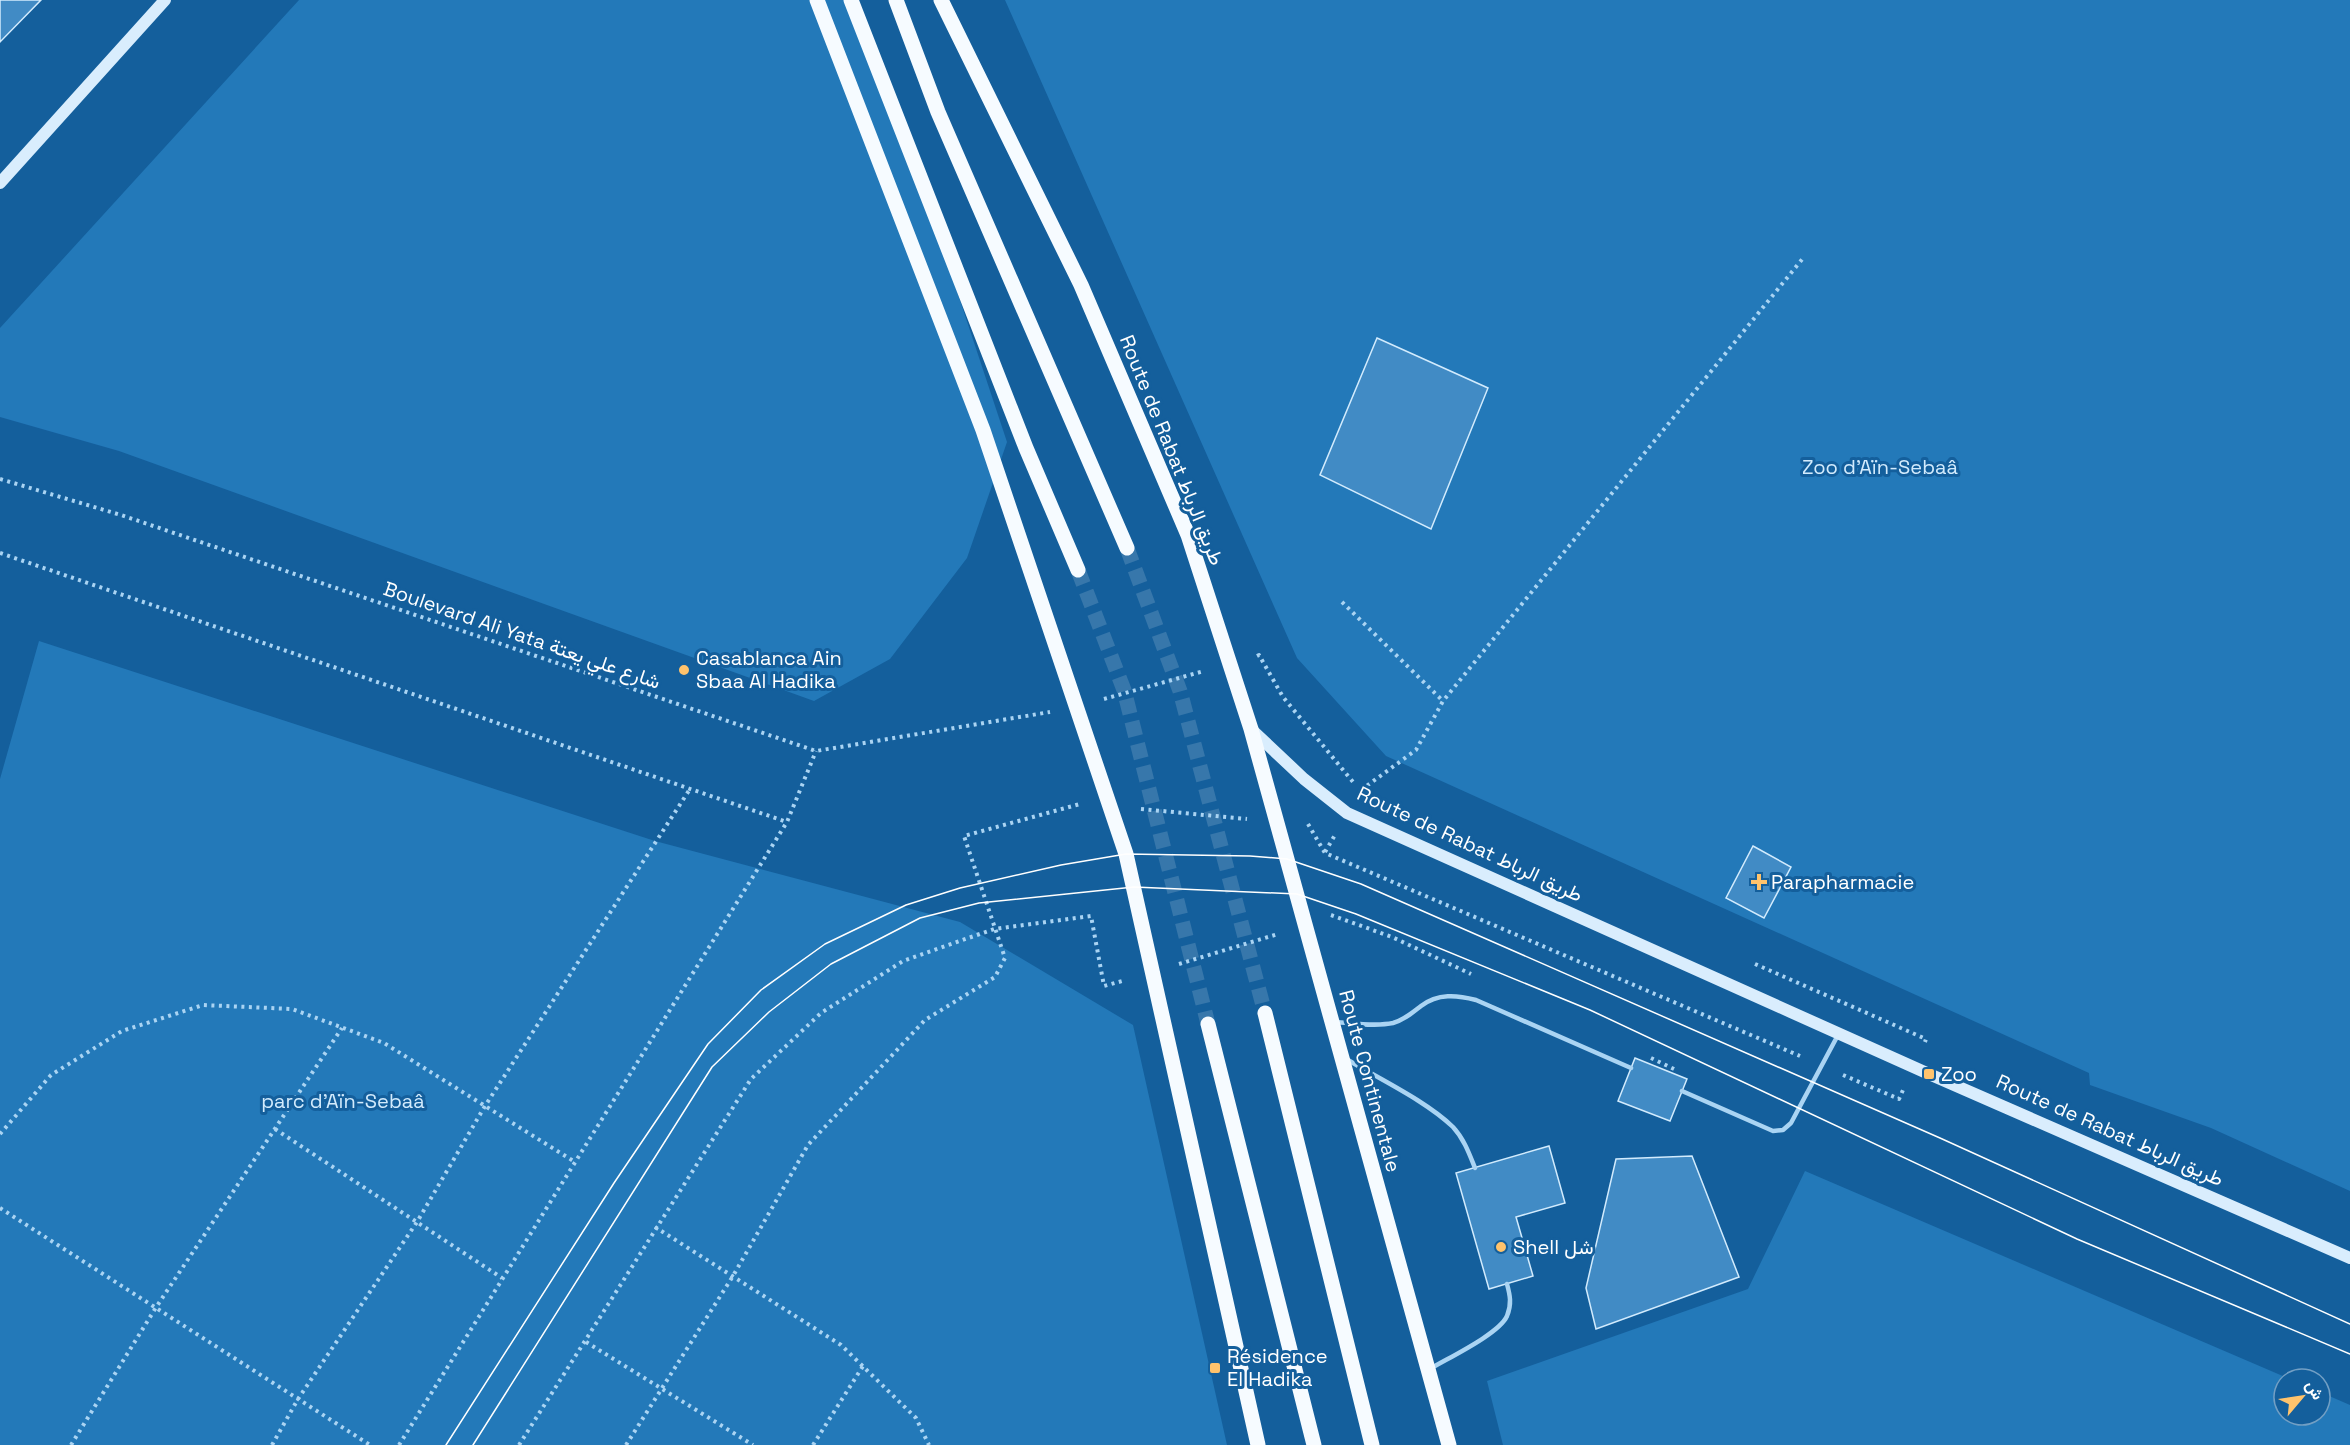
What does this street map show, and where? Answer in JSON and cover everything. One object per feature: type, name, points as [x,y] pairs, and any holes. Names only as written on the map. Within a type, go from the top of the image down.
[{"type":"main road","points":[[0,183],[165,0]]},
{"type":"main road","points":[[817,0],[983,430],[1126,854],[1258,1445]]},
{"type":"main road","points":[[851,0],[1026,448],[1078,570]]},
{"type":"main road","points":[[896,0],[938,112],[1127,548]]},
{"type":"main road","name":"Route de Rabat طريق الرباط","points":[[941,0],[1082,285],[1188,534],[1251,729],[1304,779],[1347,813],[1839,1034],[2350,1258]]},
{"type":"main road","name":"Route Continentale","points":[[1251,729],[1449,1445]]},
{"type":"main road","points":[[1265,1013],[1372,1445]]},
{"type":"main road","points":[[1208,1024],[1314,1445]]},
{"type":"lane","points":[[1333,1022],[1393,1023],[1409,1016],[1423,1004],[1440,997],[1458,995],[1476,1000],[1631,1068]]},
{"type":"lane","points":[[1682,1090],[1773,1131],[1783,1130],[1791,1123],[1839,1034]]},
{"type":"lane","points":[[1342,1057],[1436,1114],[1454,1128],[1467,1147],[1475,1168]]},
{"type":"lane","points":[[1428,1370],[1494,1330],[1507,1318],[1512,1301],[1507,1284]]},
{"type":"path","points":[[1372,795],[1361,790],[1416,750],[1443,700],[1804,257]]},
{"type":"path","name":"Boulevard Ali Yata شارع علي يعتة","points":[[0,479],[121,515],[816,751],[1078,707],[1259,655],[1283,697],[1361,790]]},
{"type":"path","points":[[0,553],[787,822]]},
{"type":"path","points":[[1342,602],[1443,700]]},
{"type":"path","points":[[399,1445],[787,822],[816,751]]},
{"type":"path","points":[[272,1445],[298,1399],[417,1222],[485,1106],[690,789]]},
{"type":"path","points":[[1325,853],[1899,1099],[1926,1039],[1752,963]]},
{"type":"path","points":[[519,1445],[586,1342],[655,1227],[751,1079],[821,1012],[903,961],[994,929],[1090,916],[1104,986],[1153,972]]},
{"type":"path","points":[[626,1445],[733,1276],[808,1145],[925,1020],[995,977],[1005,958],[994,929]]},
{"type":"path","points":[[0,1134],[51,1075],[122,1031],[203,1005],[292,1009],[384,1043],[575,1162]]},
{"type":"path","points":[[71,1445],[155,1309],[342,1028]]},
{"type":"path","points":[[275,1129],[502,1278]]},
{"type":"path","points":[[0,1208],[370,1445]]},
{"type":"path","points":[[655,1227],[841,1345],[916,1418],[929,1445]]},
{"type":"path","points":[[586,1342],[753,1445]]},
{"type":"path","points":[[813,1445],[863,1366]]},
{"type":"green space","points":[[299,0],[856,0],[870,29],[1007,442],[967,558],[890,659],[814,701],[119,451],[0,417],[0,328]]},
{"type":"green space","name":"Zoo d'Aïn-Sebaâ","points":[[1005,0],[2350,0],[2350,1191],[2211,1128],[2090,1085],[2089,1073],[1386,756],[1297,658]]},
{"type":"green space","name":"parc d'Aïn-Sebaâ","points":[[39,641],[655,841],[960,922],[1133,1025],[1227,1445],[0,1445],[0,779]]},
{"type":"green space","points":[[1805,1171],[2272,1371],[2272,1427],[2332,1427],[2332,1397],[2350,1405],[2350,1445],[1503,1445],[1487,1381],[1748,1289]]},
{"type":"building","points":[[0,0],[41,0],[0,42]]},
{"type":"building","points":[[1377,338],[1488,388],[1431,529],[1320,475]]},
{"type":"building","name":"Parapharmacie","points":[[1753,846],[1791,867],[1764,918],[1726,898]]},
{"type":"building","points":[[1635,1058],[1687,1079],[1670,1121],[1618,1101]]},
{"type":"building","name":"Shell شل","points":[[1549,1146],[1565,1203],[1516,1217],[1533,1276],[1489,1289],[1456,1173]]},
{"type":"building","points":[[1692,1156],[1739,1277],[1596,1329],[1586,1288],[1616,1159]]},
{"type":"tunnel","points":[[1127,548],[1180,691],[1265,1013]]},
{"type":"tunnel","points":[[1078,570],[1124,690],[1208,1024]]},
{"type":"tram line","points":[[446,1445],[614,1183],[708,1044],[761,990],[825,944],[906,905],[960,888],[1061,865],[1126,854],[1250,856],[1287,859],[1361,884],[1940,1138],[2350,1324]]},
{"type":"tram line","points":[[473,1445],[712,1067],[769,1012],[831,964],[920,918],[979,903],[1134,887],[1297,894],[1356,914],[1590,1010],[2077,1239],[2350,1354]]},
{"type":"place","name":"Casablanca Ain Sbaa Al Hadika","points":[[684,670]]},
{"type":"place","name":"Parapharmacie","points":[[1759,882]]},
{"type":"place","name":"Zoo","points":[[1929,1074]]},
{"type":"place","name":"Shell شل","points":[[1501,1247]]},
{"type":"place","name":"Résidence El Hadika","points":[[1215,1368]]}]
